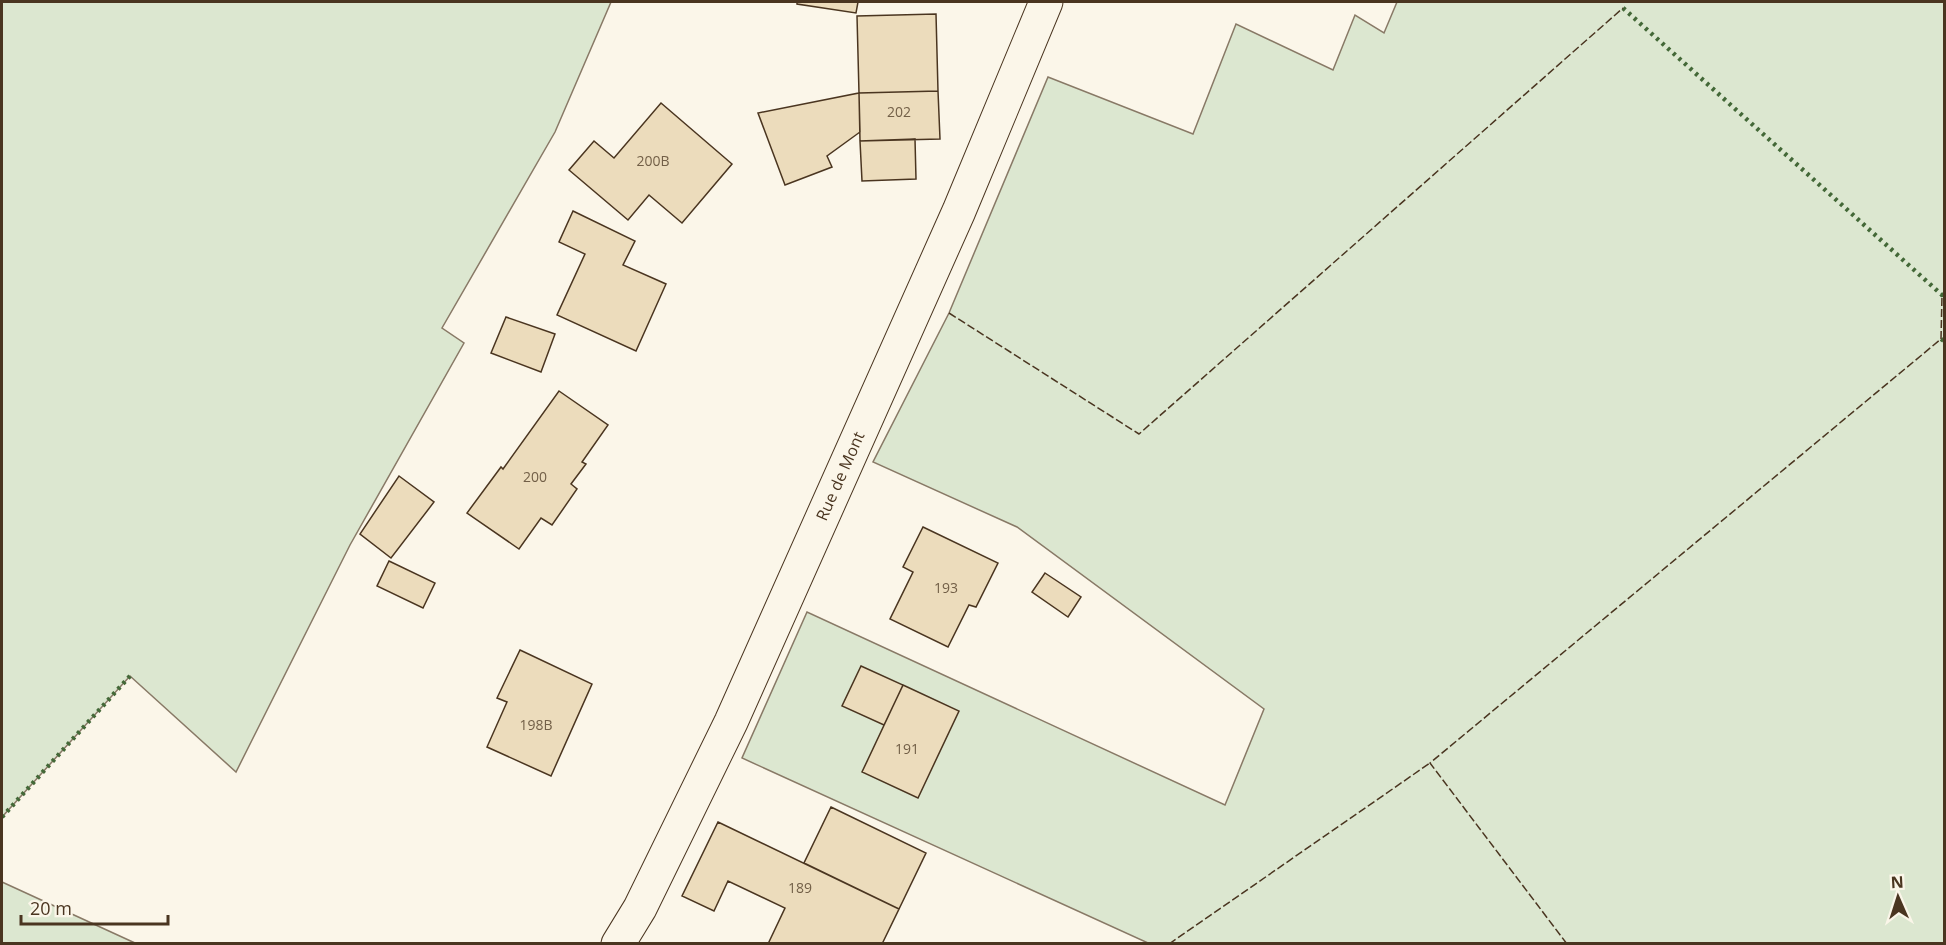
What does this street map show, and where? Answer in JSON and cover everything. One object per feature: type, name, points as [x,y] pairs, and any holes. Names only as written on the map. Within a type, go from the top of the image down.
[{"type":"street","name":"Rue de Mont","points":[[618,944],[640,908],[731,722],[959,211],[1046,2]]},
{"type":"green space","points":[[2,2],[611,2],[555,132],[442,328],[464,343],[350,545],[236,772],[130,676],[2,817]]},
{"type":"green space","points":[[1397,2],[1944,2],[1944,943],[1148,943],[742,758],[807,612],[1225,805],[1264,709],[1017,527],[873,462],[949,313],[1048,77],[1193,134],[1236,24],[1333,70],[1355,15],[1384,33]]},
{"type":"green space","points":[[2,882],[135,943],[2,943]]},
{"type":"building","points":[[797,2],[858,2],[856,13],[797,4]]},
{"type":"building","points":[[936,14],[938,91],[859,93],[857,16]]},
{"type":"building","points":[[938,91],[940,139],[860,141],[859,93]]},
{"type":"building","points":[[859,93],[860,132],[827,156],[832,167],[785,185],[758,113]]},
{"type":"building","points":[[661,103],[732,164],[682,223],[649,195],[628,220],[569,170],[594,141],[614,158]]},
{"type":"building","points":[[915,139],[916,179],[862,181],[860,141]]},
{"type":"building","points":[[573,211],[635,241],[623,265],[666,284],[636,351],[557,315],[585,254],[559,242]]},
{"type":"building","points":[[506,317],[555,334],[541,372],[491,353]]},
{"type":"building","points":[[559,391],[608,425],[582,462],[586,464],[571,484],[577,489],[552,525],[541,518],[519,549],[467,513],[501,467],[503,469]]},
{"type":"building","points":[[399,476],[434,502],[391,558],[360,534]]},
{"type":"building","points":[[923,527],[998,563],[976,607],[969,605],[948,647],[890,619],[913,572],[903,567]]},
{"type":"building","points":[[389,561],[435,583],[423,608],[377,586]]},
{"type":"building","points":[[1045,573],[1081,597],[1068,617],[1032,592]]},
{"type":"building","points":[[520,650],[592,684],[551,776],[487,747],[507,702],[497,698]]},
{"type":"building","points":[[861,666],[903,685],[884,725],[842,706]]},
{"type":"building","points":[[903,685],[959,711],[918,798],[862,772]]},
{"type":"building","points":[[831,807],[926,853],[899,909],[804,863]]},
{"type":"building","points":[[718,822],[899,909],[882,944],[768,944],[785,908],[728,881],[714,911],[682,896]]},
{"type":"hedge","points":[[1623,8],[1942,295],[1944,293]]},
{"type":"hedge","points":[[2,817],[130,676]]},
{"type":"fence","points":[[949,313],[1139,434],[1623,8]]},
{"type":"fence","points":[[1567,944],[1430,763],[1941,339],[1942,295]]},
{"type":"fence","points":[[1169,944],[1430,763]]}]
